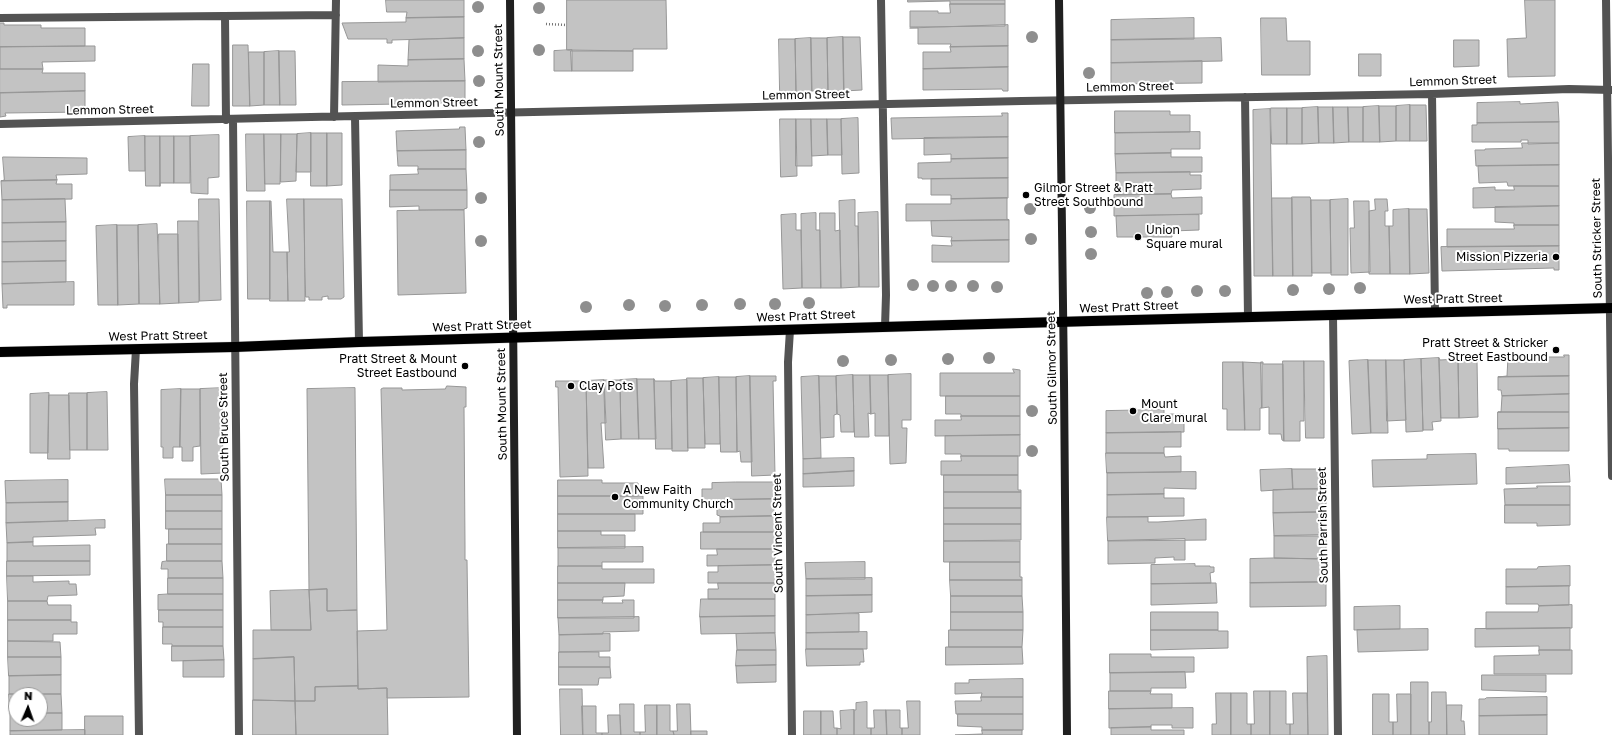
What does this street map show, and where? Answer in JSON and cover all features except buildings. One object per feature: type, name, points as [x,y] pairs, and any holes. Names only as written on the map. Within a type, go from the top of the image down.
[{"type":"main road","name":"West Pratt Street","points":[[0,352],[235,347],[358,342],[1333,314],[1611,308]]},
{"type":"street","points":[[334,117],[336,0]]},
{"type":"street","name":"South Mount Street","points":[[510,0],[517,735]]},
{"type":"street","points":[[881,0],[886,295],[885,327]]},
{"type":"street","name":"South Gilmor Street","points":[[1059,0],[1064,322],[1067,735]]},
{"type":"street","name":"South Stricker Street","points":[[1606,0],[1610,90],[1612,476]]},
{"type":"street","points":[[0,18],[336,15]]},
{"type":"street","name":"South Bruce Street","points":[[225,16],[230,119],[235,347],[239,735]]},
{"type":"street","name":"Lemmon Street","points":[[0,124],[1432,94],[1569,89],[1610,90]]},
{"type":"street","points":[[1432,94],[1435,312]]},
{"type":"street","points":[[1245,97],[1248,317]]},
{"type":"street","points":[[356,117],[358,342]]},
{"type":"street","name":"South Parrish Street","points":[[1333,314],[1338,735]]},
{"type":"street","name":"South Vincent Street","points":[[790,330],[788,370],[792,735]]},
{"type":"street","points":[[136,349],[134,384],[139,735]]},
{"type":"path","points":[[546,24],[567,25]]},
{"type":"place","name":"Gilmor Street & Pratt Street Southbound","points":[[1026,195]]},
{"type":"place","name":"Union Square mural","points":[[1138,237]]},
{"type":"place","name":"Mission Pizzeria","points":[[1556,257]]},
{"type":"place","name":"Pratt Street & Stricker Street Eastbound","points":[[1556,350]]},
{"type":"place","name":"Pratt Street & Mount Street Eastbound","points":[[465,366]]},
{"type":"place","name":"Clay Pots","points":[[571,386]]},
{"type":"place","name":"Mount Clare mural","points":[[1133,411]]},
{"type":"place","name":"A New Faith Community Church","points":[[615,497]]}]
